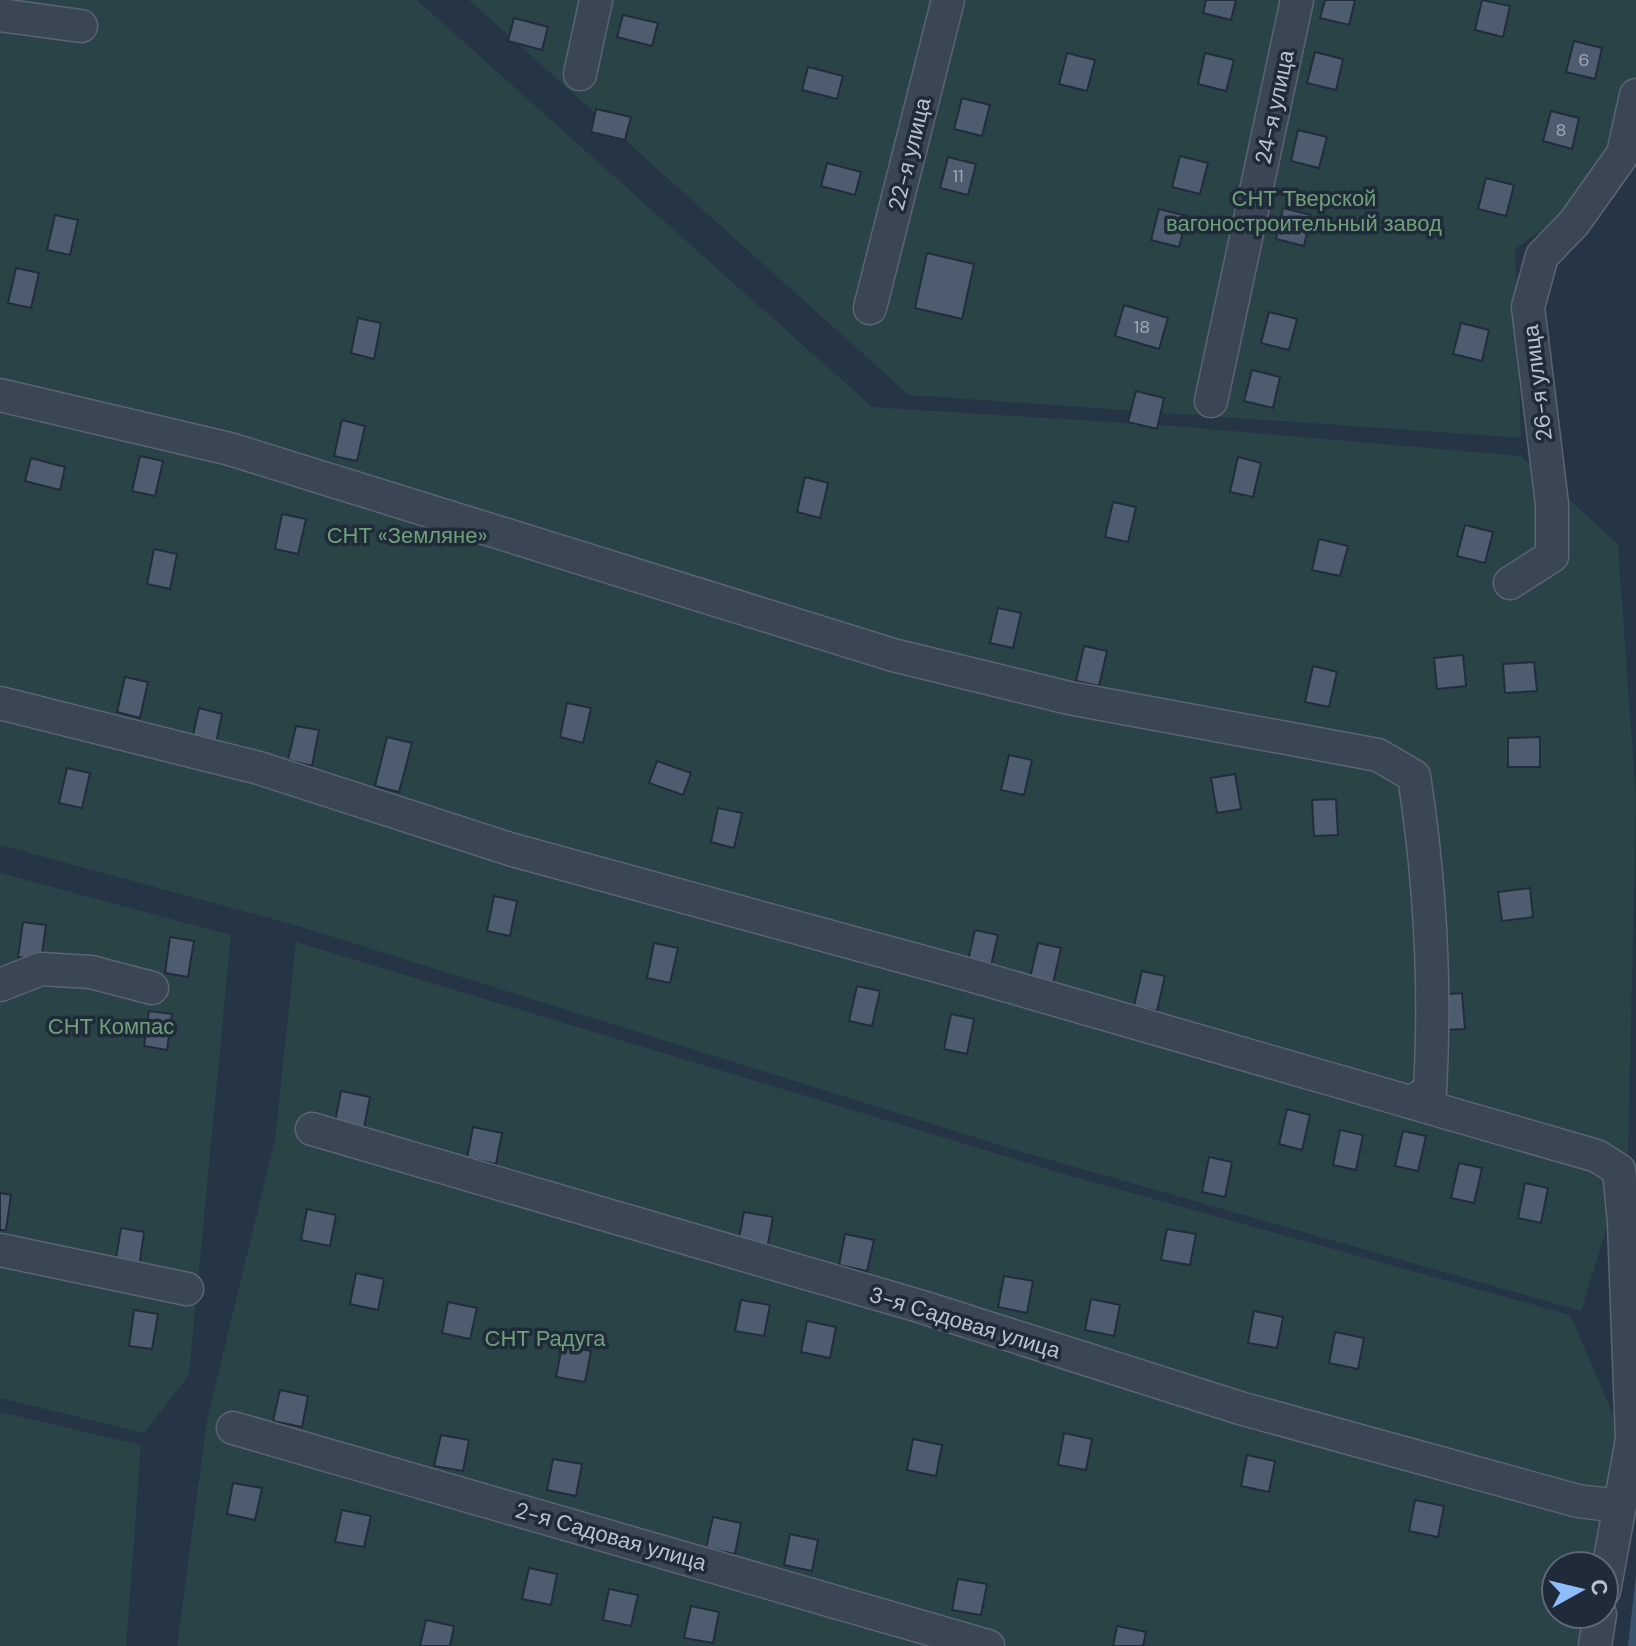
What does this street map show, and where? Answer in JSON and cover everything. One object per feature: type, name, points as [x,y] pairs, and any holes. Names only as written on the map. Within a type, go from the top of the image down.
[{"type":"street","points":[[580,74],[596,0]]},
{"type":"street","name":"22-я улица","points":[[870,308],[948,0]]},
{"type":"street","name":"24-я улица","points":[[1211,401],[1297,0]]},
{"type":"street","points":[[0,15],[81,26]]},
{"type":"street","name":"26-я улица","points":[[1510,583],[1552,556],[1552,504],[1528,307],[1542,256],[1574,223],[1623,154],[1636,95]]},
{"type":"street","points":[[0,395],[230,449],[893,655],[1069,698],[1378,755],[1414,776],[1423,836],[1434,1021],[1430,1091],[1411,1102]]},
{"type":"street","points":[[0,703],[259,768],[513,850],[948,969],[1597,1156],[1619,1170],[1624,1223],[1632,1440],[1611,1550]]},
{"type":"street","points":[[0,985],[41,969],[91,972],[152,988]]},
{"type":"street","name":"3-я Садовая улица","points":[[312,1129],[919,1306],[1240,1408],[1578,1501],[1619,1506]]},
{"type":"street","points":[[0,1250],[187,1289]]},
{"type":"street","name":"2-я Садовая улица","points":[[233,1428],[988,1646]]},
{"type":"green space","name":"СНТ «Земляне»","points":[[0,0],[417,0],[872,407],[1175,426],[1521,456],[1618,544],[1636,800],[1628,1158],[1581,1311],[1019,1151],[298,926],[0,845]]},
{"type":"green space","name":"СНТ Тверской вагоностроительный завод","points":[[469,0],[1636,0],[1636,162],[1515,249],[1521,438],[909,395]]},
{"type":"green space","name":"СНТ Компас","points":[[0,873],[231,935],[189,1375],[144,1433],[0,1398]]},
{"type":"green space","name":"СНТ Радуга","points":[[296,942],[1064,1174],[1570,1315],[1622,1435],[1604,1550],[1540,1550],[1540,1630],[1590,1630],[1588,1646],[177,1646],[207,1420],[275,1139]]},
{"type":"green space","points":[[0,1412],[141,1445],[126,1646],[0,1646]]},
{"type":"water","points":[[1636,1575],[1636,1646],[1628,1646]]},
{"type":"building","points":[[1206,0],[1236,0],[1231,20],[1203,13]]},
{"type":"building","points":[[1325,0],[1355,0],[1349,25],[1320,18]]},
{"type":"building","points":[[1482,0],[1510,6],[1503,37],[1475,30]]},
{"type":"building","points":[[623,15],[658,23],[652,46],[617,37]]},
{"type":"building","points":[[514,18],[548,27],[542,50],[508,41]]},
{"type":"building","points":[[1574,41],[1602,48],[1595,79],[1566,72]]},
{"type":"building","points":[[1315,52],[1343,59],[1336,90],[1307,83]]},
{"type":"building","points":[[1067,53],[1095,60],[1087,91],[1059,84]]},
{"type":"building","points":[[1205,53],[1234,60],[1226,91],[1198,84]]},
{"type":"building","points":[[808,67],[843,76],[837,99],[802,90]]},
{"type":"building","points":[[962,98],[990,105],[982,136],[954,129]]},
{"type":"building","points":[[596,109],[631,117],[625,140],[591,132]]},
{"type":"building","points":[[1551,111],[1579,118],[1572,149],[1543,141]]},
{"type":"building","points":[[1298,130],[1327,137],[1319,168],[1291,161]]},
{"type":"building","points":[[1180,156],[1208,163],[1200,194],[1172,187]]},
{"type":"building","points":[[948,157],[976,164],[968,195],[940,188]]},
{"type":"building","points":[[827,163],[861,172],[855,195],[821,186]]},
{"type":"building","points":[[1486,178],[1514,185],[1506,216],[1478,209]]},
{"type":"building","points":[[1283,208],[1311,215],[1304,246],[1276,239]]},
{"type":"building","points":[[1159,209],[1187,216],[1179,247],[1151,240]]},
{"type":"building","points":[[55,215],[78,220],[70,255],[47,250]]},
{"type":"building","points":[[927,253],[974,264],[962,319],[915,308]]},
{"type":"building","points":[[16,268],[39,273],[31,308],[8,303]]},
{"type":"building","points":[[1124,305],[1168,318],[1159,349],[1115,336]]},
{"type":"building","points":[[1269,312],[1297,319],[1289,350],[1261,343]]},
{"type":"building","points":[[358,318],[381,323],[374,359],[351,353]]},
{"type":"building","points":[[1461,323],[1489,330],[1482,361],[1453,354]]},
{"type":"building","points":[[1252,370],[1280,377],[1273,408],[1244,401]]},
{"type":"building","points":[[1136,391],[1164,398],[1157,429],[1128,422]]},
{"type":"building","points":[[342,420],[365,426],[357,461],[334,456]]},
{"type":"building","points":[[140,456],[163,461],[155,496],[132,491]]},
{"type":"building","points":[[1238,457],[1261,463],[1253,497],[1230,492]]},
{"type":"building","points":[[31,458],[65,467],[60,490],[25,481]]},
{"type":"building","points":[[805,477],[828,483],[820,518],[797,512]]},
{"type":"building","points":[[1113,502],[1136,507],[1128,542],[1105,537]]},
{"type":"building","points":[[282,514],[306,519],[298,554],[275,549]]},
{"type":"building","points":[[1465,525],[1493,532],[1485,563],[1457,556]]},
{"type":"building","points":[[1319,539],[1348,546],[1340,576],[1312,570]]},
{"type":"building","points":[[154,549],[177,554],[170,589],[147,584]]},
{"type":"building","points":[[998,608],[1021,613],[1013,648],[990,643]]},
{"type":"building","points":[[1084,646],[1107,651],[1099,686],[1076,681]]},
{"type":"building","points":[[1463,655],[1466,686],[1437,689],[1434,658]]},
{"type":"building","points":[[1534,662],[1537,691],[1505,693],[1503,664]]},
{"type":"building","points":[[1313,666],[1337,672],[1329,707],[1305,702]]},
{"type":"building","points":[[125,677],[148,682],[140,718],[117,712]]},
{"type":"building","points":[[567,703],[591,708],[583,743],[560,737]]},
{"type":"building","points":[[199,708],[222,714],[215,748],[191,744]]},
{"type":"building","points":[[296,726],[319,730],[312,766],[288,760]]},
{"type":"building","points":[[387,737],[412,743],[399,792],[375,786]]},
{"type":"building","points":[[1540,737],[1540,767],[1508,767],[1508,738]]},
{"type":"building","points":[[1009,755],[1032,760],[1024,795],[1001,790]]},
{"type":"building","points":[[657,761],[691,773],[683,795],[649,783]]},
{"type":"building","points":[[67,768],[90,773],[82,808],[59,803]]},
{"type":"building","points":[[1235,774],[1241,809],[1217,813],[1211,778]]},
{"type":"building","points":[[1336,799],[1338,835],[1314,836],[1312,800]]},
{"type":"building","points":[[718,808],[742,813],[734,848],[711,842]]},
{"type":"building","points":[[1530,888],[1533,917],[1502,921],[1498,892]]},
{"type":"building","points":[[494,896],[517,901],[510,936],[487,931]]},
{"type":"building","points":[[23,922],[46,925],[41,961],[18,957]]},
{"type":"building","points":[[975,930],[998,935],[990,970],[967,965]]},
{"type":"building","points":[[170,937],[194,941],[188,977],[165,973]]},
{"type":"building","points":[[654,943],[678,948],[670,983],[647,978]]},
{"type":"building","points":[[1038,943],[1061,948],[1053,983],[1030,978]]},
{"type":"building","points":[[1142,971],[1165,976],[1157,1011],[1134,1006]]},
{"type":"building","points":[[857,986],[880,991],[872,1026],[849,1021]]},
{"type":"building","points":[[1462,993],[1465,1029],[1441,1030],[1439,995]]},
{"type":"building","points":[[149,1011],[172,1014],[167,1050],[144,1046]]},
{"type":"building","points":[[951,1014],[974,1019],[967,1054],[944,1049]]},
{"type":"building","points":[[341,1091],[370,1097],[364,1128],[335,1122]]},
{"type":"building","points":[[1287,1109],[1310,1115],[1302,1150],[1279,1144]]},
{"type":"building","points":[[473,1127],[502,1133],[496,1164],[467,1158]]},
{"type":"building","points":[[1340,1130],[1363,1135],[1356,1170],[1333,1165]]},
{"type":"building","points":[[1403,1131],[1426,1136],[1418,1171],[1395,1166]]},
{"type":"building","points":[[1209,1157],[1232,1162],[1225,1197],[1202,1192]]},
{"type":"building","points":[[1459,1163],[1482,1168],[1474,1203],[1451,1198]]},
{"type":"building","points":[[1525,1183],[1548,1188],[1541,1223],[1518,1218]]},
{"type":"building","points":[[0,1193],[11,1195],[6,1230],[0,1230]]},
{"type":"building","points":[[307,1209],[336,1215],[330,1246],[301,1240]]},
{"type":"building","points":[[744,1212],[773,1217],[767,1249],[738,1243]]},
{"type":"building","points":[[121,1228],[144,1232],[139,1268],[115,1264]]},
{"type":"building","points":[[1167,1229],[1196,1234],[1190,1265],[1161,1260]]},
{"type":"building","points":[[845,1234],[874,1240],[867,1271],[839,1265]]},
{"type":"building","points":[[356,1273],[384,1279],[378,1310],[350,1304]]},
{"type":"building","points":[[1004,1276],[1033,1281],[1027,1313],[998,1307]]},
{"type":"building","points":[[1091,1299],[1120,1305],[1114,1336],[1085,1330]]},
{"type":"building","points":[[741,1300],[770,1305],[764,1336],[735,1331]]},
{"type":"building","points":[[448,1302],[477,1308],[470,1339],[442,1333]]},
{"type":"building","points":[[134,1310],[158,1314],[152,1349],[129,1346]]},
{"type":"building","points":[[1254,1311],[1283,1317],[1277,1348],[1248,1343]]},
{"type":"building","points":[[807,1321],[836,1327],[830,1358],[801,1352]]},
{"type":"building","points":[[1335,1332],[1364,1338],[1358,1369],[1329,1363]]},
{"type":"building","points":[[562,1346],[591,1351],[585,1382],[556,1377]]},
{"type":"building","points":[[280,1390],[308,1396],[302,1427],[273,1421]]},
{"type":"building","points":[[1064,1433],[1092,1439],[1086,1470],[1058,1465]]},
{"type":"building","points":[[441,1435],[469,1440],[463,1471],[434,1466]]},
{"type":"building","points":[[913,1439],[942,1445],[936,1476],[907,1470]]},
{"type":"building","points":[[1247,1455],[1275,1461],[1269,1492],[1241,1486]]},
{"type":"building","points":[[553,1459],[582,1464],[576,1496],[547,1490]]},
{"type":"building","points":[[233,1483],[262,1488],[255,1520],[227,1514]]},
{"type":"building","points":[[1415,1500],[1444,1506],[1438,1537],[1409,1531]]},
{"type":"building","points":[[342,1510],[371,1516],[364,1547],[335,1542]]},
{"type":"building","points":[[713,1517],[741,1523],[735,1554],[706,1548]]},
{"type":"building","points":[[790,1534],[818,1540],[812,1571],[784,1565]]},
{"type":"building","points":[[529,1568],[557,1574],[551,1605],[522,1599]]},
{"type":"building","points":[[958,1579],[987,1584],[981,1615],[952,1610]]},
{"type":"building","points":[[609,1589],[638,1595],[631,1626],[603,1620]]},
{"type":"building","points":[[691,1606],[719,1612],[713,1643],[684,1638]]},
{"type":"building","points":[[426,1620],[454,1626],[450,1646],[420,1646]]},
{"type":"building","points":[[1117,1626],[1146,1632],[1143,1646],[1113,1646]]}]
